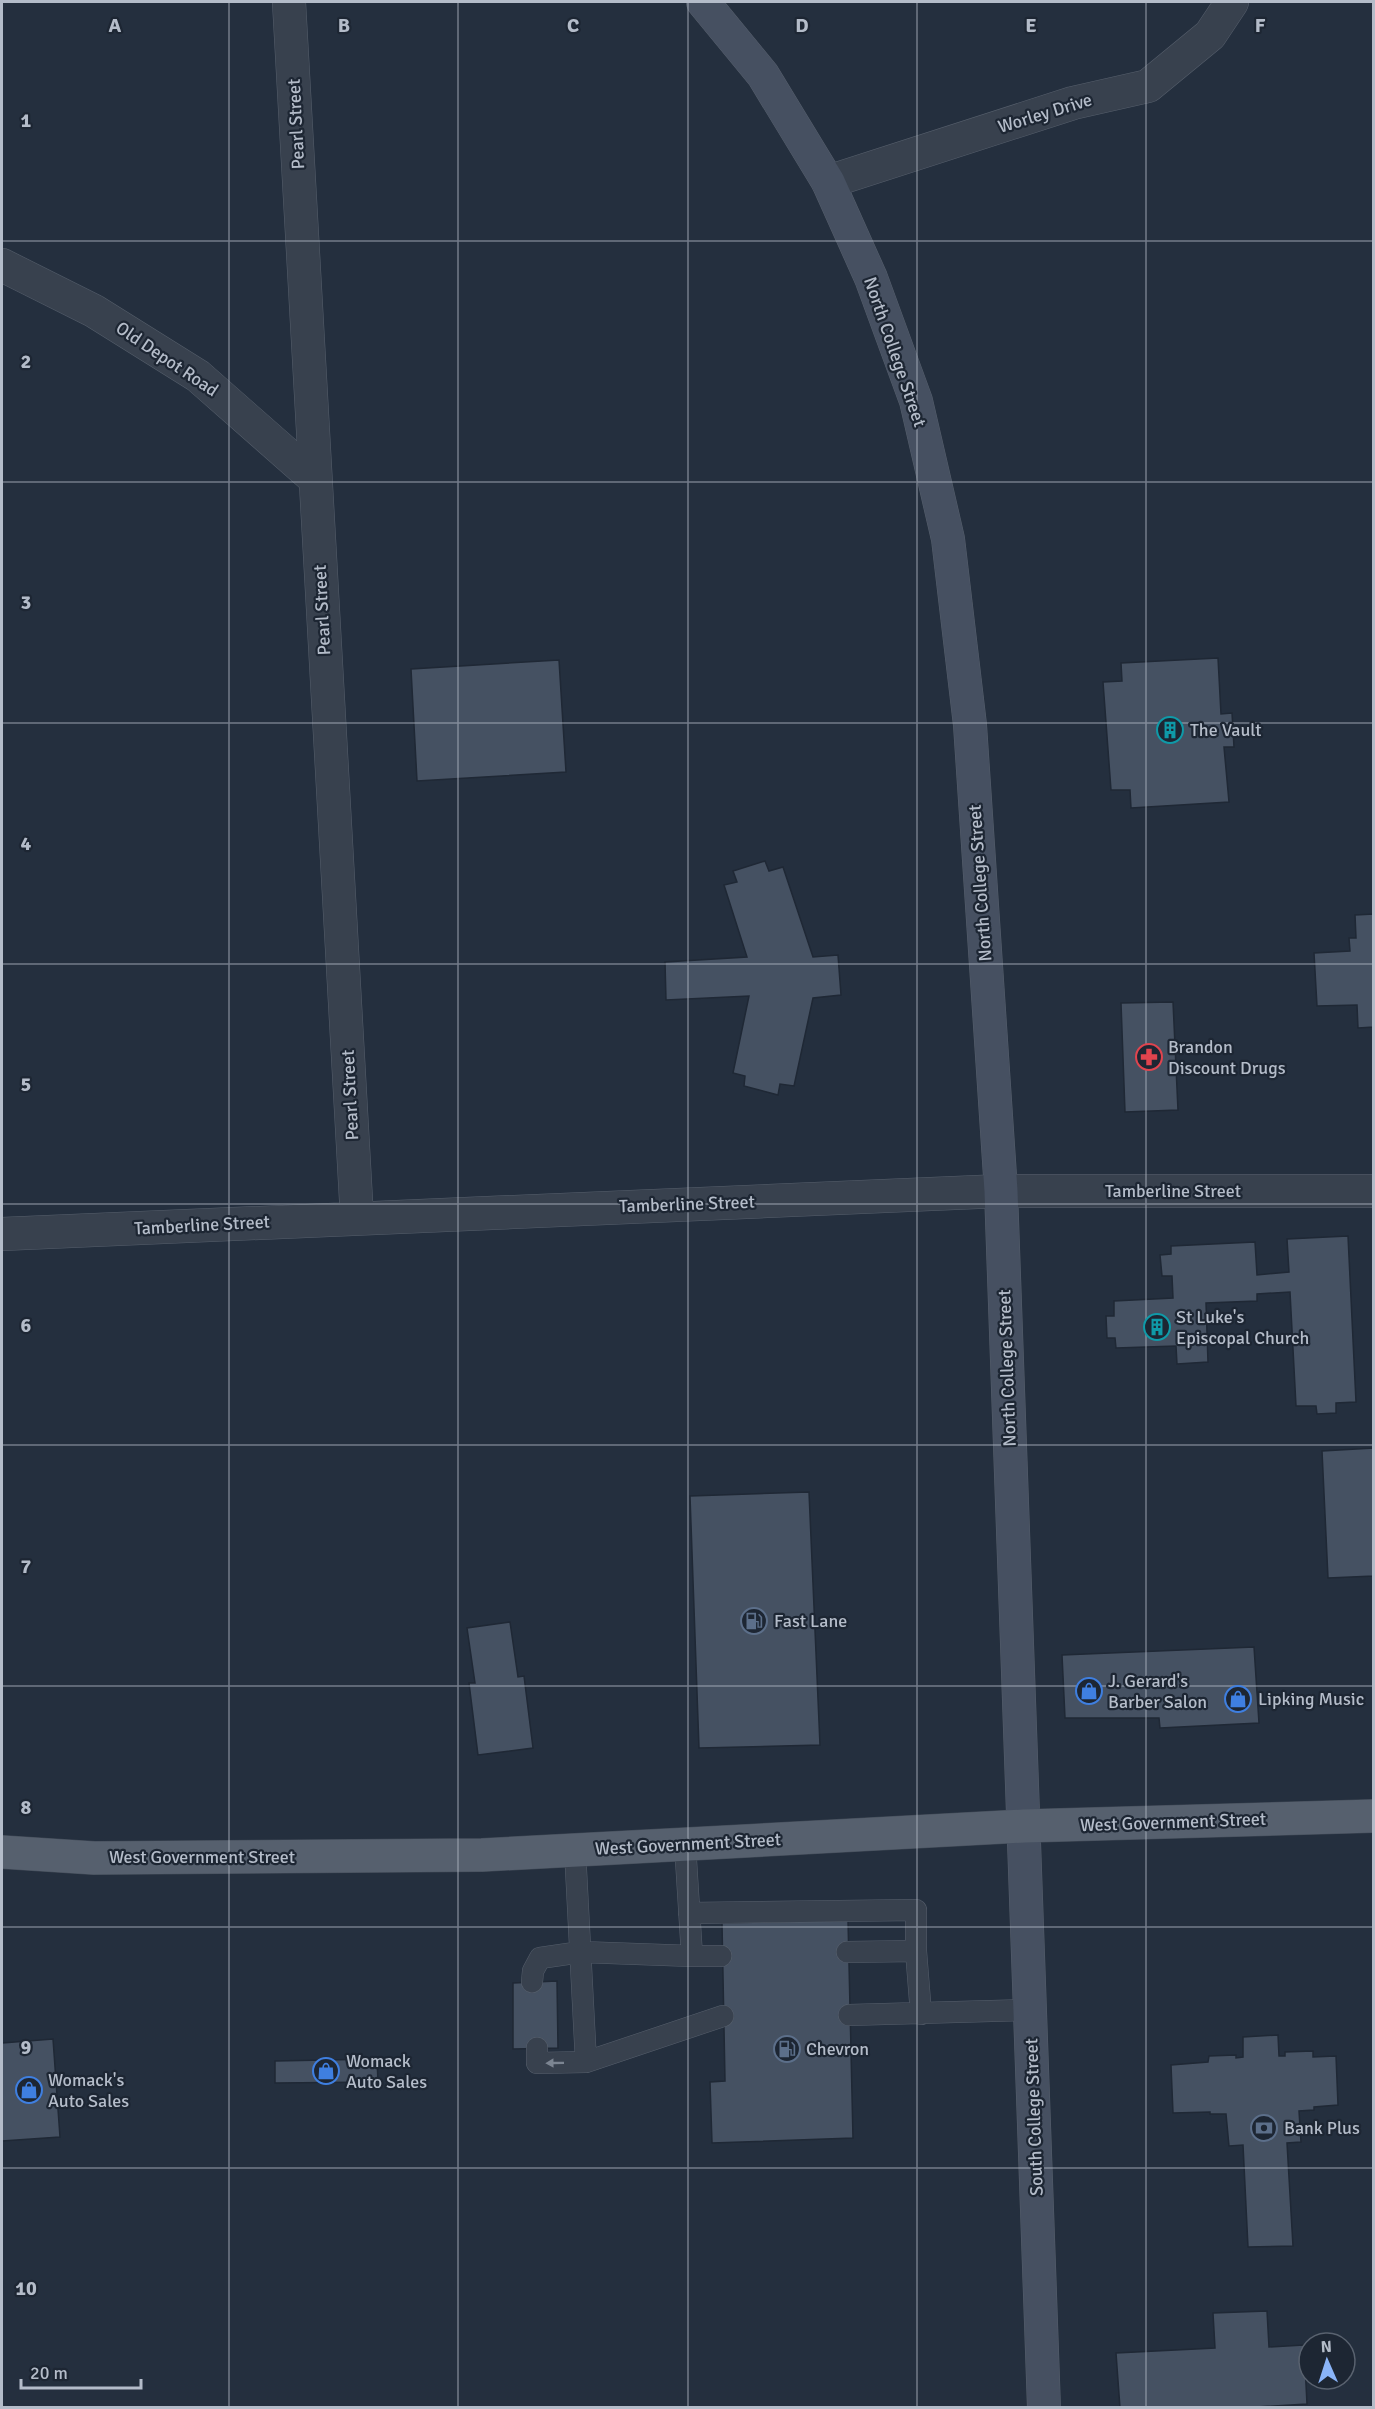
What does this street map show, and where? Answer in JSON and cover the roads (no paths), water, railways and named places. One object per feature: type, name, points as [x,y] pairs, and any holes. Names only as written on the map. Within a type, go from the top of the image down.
[{"type":"main road","name":"North College Street","points":[[703,2],[763,75],[828,182],[871,278],[916,401],[948,539],[970,725],[1001,1191],[1024,1826]]},
{"type":"main road","name":"West Government Street","points":[[2,1852],[94,1858],[482,1855],[1024,1826],[1374,1816]]},
{"type":"main road","name":"South College Street","points":[[1024,1826],[1044,2408]]},
{"type":"street","name":"Pearl Street","points":[[289,2],[357,1218]]},
{"type":"street","name":"Worley Drive","points":[[828,182],[1074,103],[1148,86],[1210,35],[1232,2]]},
{"type":"street","name":"Old Depot Road","points":[[2,265],[94,310],[198,376],[315,479]]},
{"type":"street","name":"Tamberline Street","points":[[2,1233],[1001,1191],[1374,1191]]},
{"type":"lane","points":[[685,1844],[692,1956]]},
{"type":"lane","points":[[575,1850],[586,2062]]},
{"type":"lane","points":[[689,1912],[916,1910],[916,1951],[921,2014]]},
{"type":"lane","points":[[847,1952],[916,1951]]},
{"type":"lane","points":[[532,1982],[533,1971],[540,1958],[581,1952],[721,1956]]},
{"type":"lane","points":[[849,2015],[1030,2010]]},
{"type":"lane","points":[[537,2048],[537,2063],[586,2062],[723,2016]]},
{"type":"place","name":"The Vault","points":[[1170,730]]},
{"type":"place","name":"Brandon Discount Drugs","points":[[1149,1057]]},
{"type":"place","name":"St Luke's Episcopal Church","points":[[1157,1327]]},
{"type":"place","name":"Fast Lane","points":[[754,1621]]},
{"type":"place","name":"J. Gerard's Barber Salon","points":[[1089,1691]]},
{"type":"place","name":"Lipking Music","points":[[1238,1699]]},
{"type":"place","name":"Chevron","points":[[787,2049]]},
{"type":"place","name":"Womack Auto Sales","points":[[326,2071]]},
{"type":"place","name":"Womack's Auto Sales","points":[[29,2090]]},
{"type":"place","name":"Bank Plus","points":[[1264,2128]]}]
